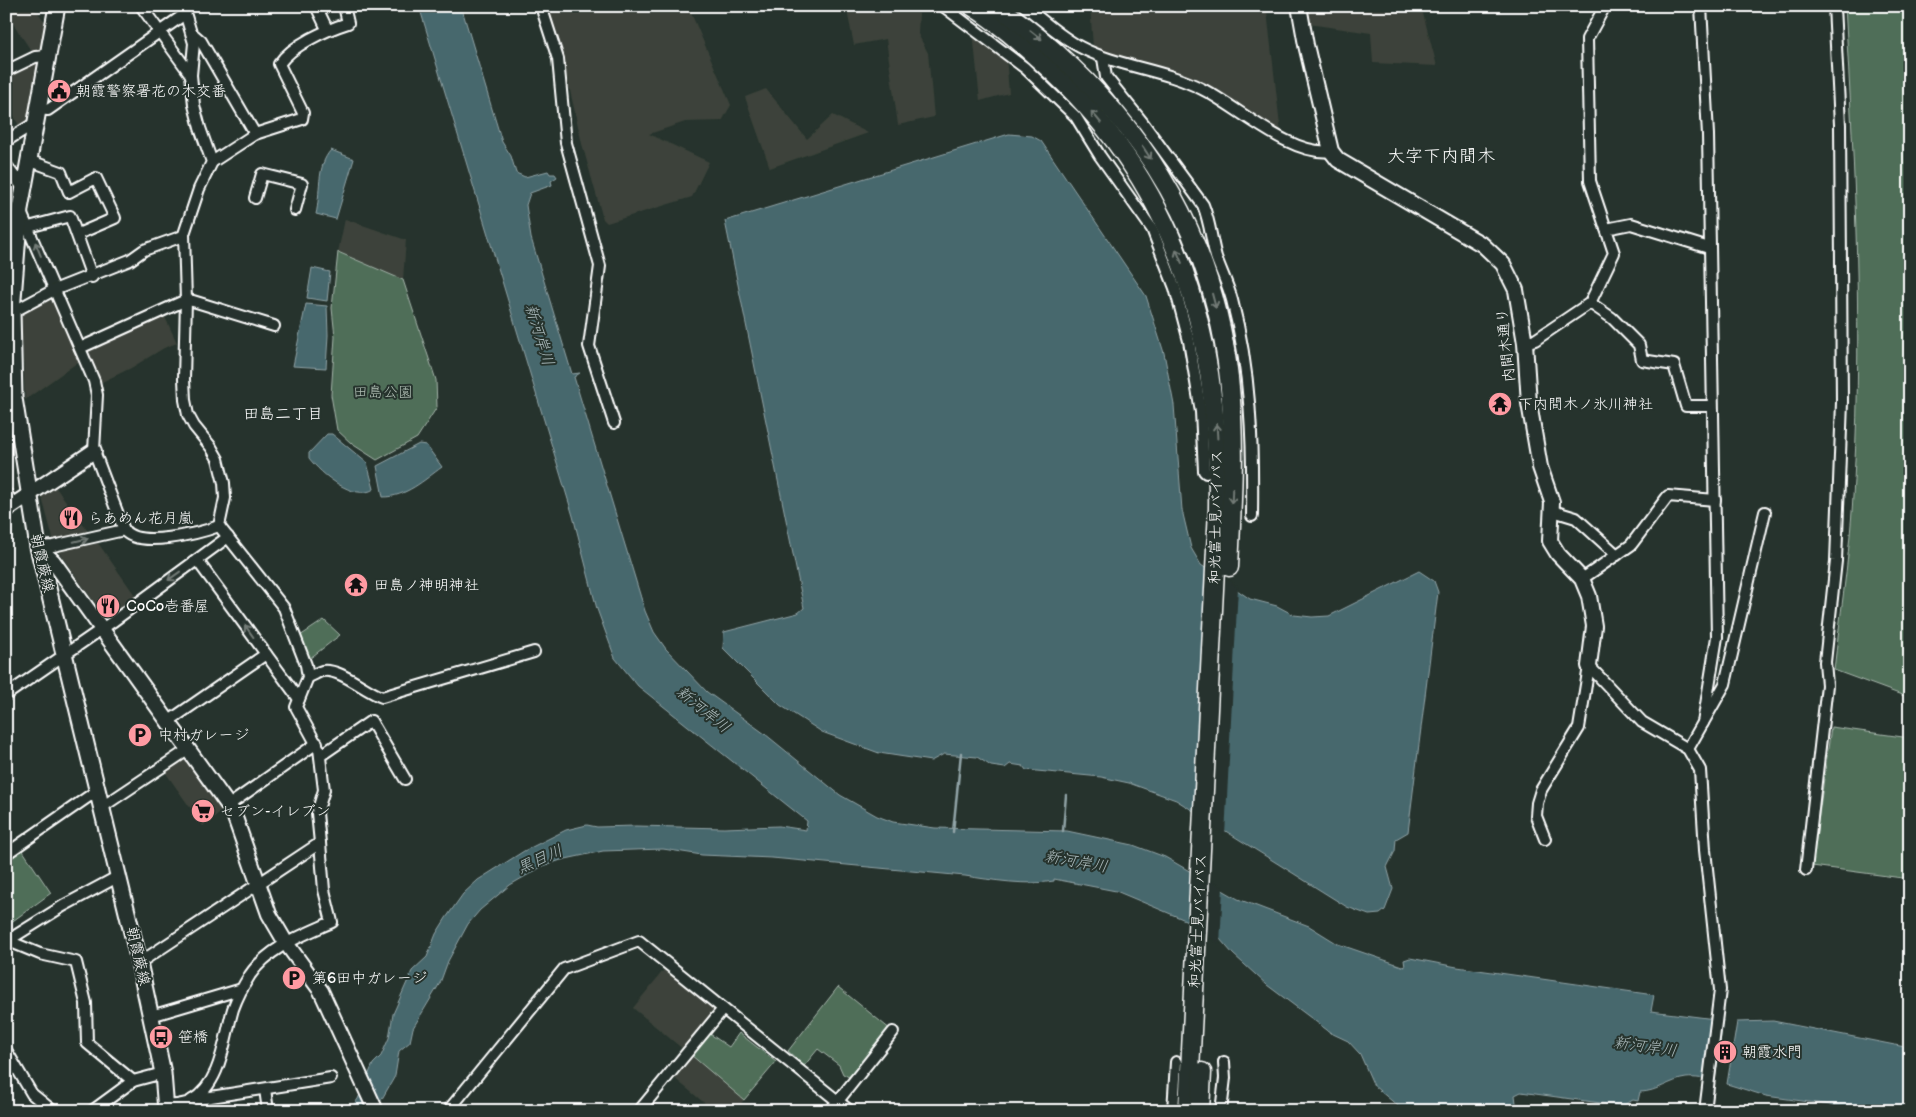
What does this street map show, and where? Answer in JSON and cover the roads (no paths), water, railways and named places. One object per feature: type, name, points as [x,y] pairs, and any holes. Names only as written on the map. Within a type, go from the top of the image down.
[{"type":"highway","name":"和光富士見バイパス","points":[[972,6],[1048,67],[1097,118],[1138,174],[1177,249],[1199,315],[1212,383],[1218,467],[1222,572]]},
{"type":"highway","name":"和光富士見バイパス","points":[[997,6],[1062,56],[1116,111],[1164,180],[1197,249],[1218,316],[1230,385],[1233,456],[1222,572],[1199,1016],[1200,1111]]},
{"type":"highway","name":"和光富士見バイパス","points":[[1188,1111],[1199,1016]]},
{"type":"main road","name":"朝霞蕨線","points":[[57,6],[22,188],[9,313],[14,398],[38,547],[119,876],[163,1073],[173,1108]]},
{"type":"street","points":[[141,6],[191,76]]},
{"type":"street","points":[[316,6],[327,30]]},
{"type":"street","points":[[219,526],[225,498],[218,459],[194,426],[185,400],[186,300],[183,236],[198,189],[212,162],[255,134],[302,119],[303,113],[280,70],[279,64],[327,30],[348,23],[344,6]]},
{"type":"street","points":[[541,6],[558,59],[566,143],[600,266],[589,346],[614,423]]},
{"type":"street","points":[[943,6],[1024,68],[1076,117],[1100,156],[1152,229],[1167,263],[1186,326],[1197,386],[1204,471],[1206,473]]},
{"type":"street","points":[[1024,6],[1065,38],[1103,58],[1164,74],[1203,89],[1278,136],[1320,153],[1331,151],[1306,45],[1299,6]]},
{"type":"street","points":[[1525,344],[1535,340],[1590,303],[1614,253],[1590,181],[1587,39],[1605,6]]},
{"type":"street","points":[[1701,6],[1708,134],[1711,406],[1715,500],[1717,648],[1703,723]]},
{"type":"street","points":[[1806,870],[1828,685],[1826,662],[1836,561],[1842,402],[1840,125],[1834,6]]},
{"type":"street","points":[[6,141],[36,116],[48,110],[159,32],[184,10],[193,34],[191,76],[200,128],[212,162]]},
{"type":"street","points":[[193,34],[201,41],[255,134]]},
{"type":"street","points":[[6,71],[35,57],[47,56]]},
{"type":"street","points":[[1103,58],[1106,77],[1143,123],[1203,205],[1209,220],[1212,242],[1232,299],[1245,363],[1248,472],[1252,516]]},
{"type":"street","name":"内間木通り","points":[[1331,151],[1338,160],[1483,245],[1506,268],[1514,285],[1525,344],[1527,387],[1541,474],[1552,502],[1553,512],[1550,534],[1552,545],[1582,579],[1589,596],[1594,626],[1579,728],[1541,790],[1536,803],[1536,816],[1545,840]]},
{"type":"street","points":[[28,160],[61,172],[69,192],[96,178],[115,218],[78,234]]},
{"type":"street","points":[[6,165],[22,188]]},
{"type":"street","points":[[255,198],[262,174],[302,184],[295,210]]},
{"type":"street","points":[[20,209],[80,348],[97,395],[94,451],[124,530],[128,535],[135,538],[158,538],[182,536],[219,526]]},
{"type":"street","points":[[29,227],[70,216],[92,277]]},
{"type":"street","points":[[1606,229],[1631,224],[1709,248]]},
{"type":"street","points":[[9,313],[54,290],[92,277],[130,260],[144,250],[183,236]]},
{"type":"street","points":[[80,348],[186,300],[194,300],[274,326]]},
{"type":"street","points":[[1590,303],[1612,318],[1639,344],[1642,360],[1674,365],[1686,406],[1711,406]]},
{"type":"street","points":[[9,503],[29,496],[94,451]]},
{"type":"street","points":[[1582,579],[1631,545],[1668,496],[1715,500]]},
{"type":"street","points":[[1553,512],[1576,518],[1616,555]]},
{"type":"street","points":[[1688,750],[1725,684],[1765,512]]},
{"type":"street","points":[[192,1100],[208,1086],[216,1071],[234,1008],[242,988],[258,965],[286,943],[332,922],[324,890],[316,813],[324,790],[320,756],[317,743],[296,707],[308,678],[306,665],[284,608],[219,526]]},
{"type":"street","points":[[38,547],[53,546],[124,530]]},
{"type":"street","points":[[6,695],[102,629],[228,537]]},
{"type":"street","points":[[38,547],[53,561],[228,805],[236,819],[269,914],[286,943],[321,991],[376,1111]]},
{"type":"street","points":[[197,560],[299,699]]},
{"type":"street","points":[[308,678],[323,671],[341,674],[369,692],[382,697],[534,652]]},
{"type":"street","points":[[169,722],[266,654]]},
{"type":"street","points":[[1589,666],[1642,722],[1688,750],[1700,770],[1705,850],[1720,990],[1705,1111]]},
{"type":"street","points":[[320,756],[372,721],[405,778]]},
{"type":"street","points":[[228,805],[317,743]]},
{"type":"street","points":[[102,807],[189,749]]},
{"type":"street","points":[[6,854],[98,790]]},
{"type":"street","points":[[139,963],[320,843]]},
{"type":"street","points":[[7,941],[62,906],[119,876]]},
{"type":"street","points":[[7,941],[40,954],[76,962],[86,1004],[87,1043],[133,1081]]},
{"type":"street","points":[[448,1111],[564,969],[639,941],[669,963],[850,1111]]},
{"type":"street","points":[[151,1016],[242,988]]},
{"type":"street","points":[[639,1111],[723,1009]]},
{"type":"street","points":[[830,1111],[893,1032]]},
{"type":"street","points":[[6,1050],[32,1094],[53,1111]]},
{"type":"street","points":[[1173,1111],[1176,1062]]},
{"type":"street","points":[[1221,1111],[1226,1078],[1224,1062]]},
{"type":"street","points":[[92,1111],[133,1081],[163,1073]]},
{"type":"street","points":[[173,1108],[192,1100],[331,1078]]},
{"type":"street","points":[[265,1089],[268,1111]]},
{"type":"water","name":"黒目川","points":[[419,6],[461,6],[502,142],[511,156],[516,173],[525,177],[548,171],[557,177],[551,181],[552,185],[530,193],[526,205],[531,238],[572,374],[580,373],[574,377],[645,611],[654,632],[666,649],[707,692],[765,734],[840,795],[877,816],[893,822],[935,828],[1067,831],[1133,845],[1165,857],[1238,899],[1309,926],[1338,944],[1405,967],[1404,960],[1410,958],[1457,967],[1654,995],[1651,1011],[1723,1020],[1715,1081],[1693,1078],[1680,1079],[1652,1090],[1640,1092],[1638,1101],[1633,1100],[1622,1106],[1521,1092],[1515,1095],[1517,1111],[1404,1111],[1374,1086],[1360,1054],[1348,1041],[1331,1033],[1267,985],[1233,954],[1219,938],[1190,922],[1116,891],[1054,879],[1054,881],[1033,883],[1010,882],[772,858],[702,855],[663,849],[603,851],[543,866],[510,885],[480,910],[468,924],[448,961],[440,983],[413,1028],[410,1042],[399,1051],[395,1076],[375,1111],[349,1111],[358,1099],[373,1064],[381,1056],[389,1038],[393,1014],[412,971],[427,957],[436,934],[463,894],[478,880],[524,851],[566,830],[587,825],[597,827],[724,828],[779,826],[806,830],[807,821],[638,686],[615,658],[597,609],[573,516]]},
{"type":"water","points":[[1009,134],[1032,136],[1041,141],[1146,296],[1164,353],[1174,405],[1182,510],[1191,548],[1201,565],[1250,599],[1277,606],[1294,615],[1312,617],[1329,616],[1419,571],[1434,581],[1438,592],[1408,832],[1396,839],[1395,851],[1387,867],[1393,889],[1385,910],[1380,914],[1369,915],[1347,907],[1176,800],[1129,783],[1101,777],[1026,770],[1023,766],[1010,764],[1005,768],[991,766],[977,757],[944,754],[931,761],[879,753],[822,732],[780,705],[723,648],[724,632],[798,613],[804,608],[725,221]]},
{"type":"water","points":[[331,150],[354,159],[336,219],[316,214],[321,172],[326,157]]},
{"type":"water","points":[[312,268],[330,272],[327,301],[307,298]]},
{"type":"water","points":[[306,304],[327,306],[326,368],[293,366]]},
{"type":"water","points":[[327,434],[332,434],[367,463],[374,489],[366,492],[357,492],[348,489],[338,484],[314,464],[309,458],[309,453]]},
{"type":"water","points":[[419,444],[426,445],[442,467],[407,491],[383,497],[377,466]]},
{"type":"water","points":[[1773,1021],[1910,1048],[1910,1111],[1858,1111],[1845,1107],[1766,1096],[1727,1084],[1737,1022]]},
{"type":"waterway","points":[[953,832],[961,753]]},
{"type":"waterway","points":[[1063,831],[1066,795]]},
{"type":"waterway","name":"新河岸川","points":[[1705,1054],[1743,1058]]},
{"type":"place","name":"朝霞警察署花の木交番","points":[[59,91]]},
{"type":"place","name":"下内間木ノ氷川神社","points":[[1500,404]]},
{"type":"place","name":"らあめん花月嵐","points":[[71,518]]},
{"type":"place","name":"田島ノ神明神社","points":[[356,585]]},
{"type":"place","name":"CoCo壱番屋","points":[[108,606]]},
{"type":"place","name":"中村ガレージ","points":[[140,735]]},
{"type":"place","name":"セブン-イレブン","points":[[203,811]]},
{"type":"place","name":"第6田中ガレージ","points":[[294,978]]},
{"type":"place","name":"笹橋","points":[[161,1037]]},
{"type":"place","name":"朝霞水門","points":[[1725,1052]]},
{"type":"district","name":"大字下内間木","points":[[1441,156]]},
{"type":"district","name":"田島二丁目","points":[[283,414]]},
{"type":"park label","name":"田島公園","points":[[383,392]]}]
